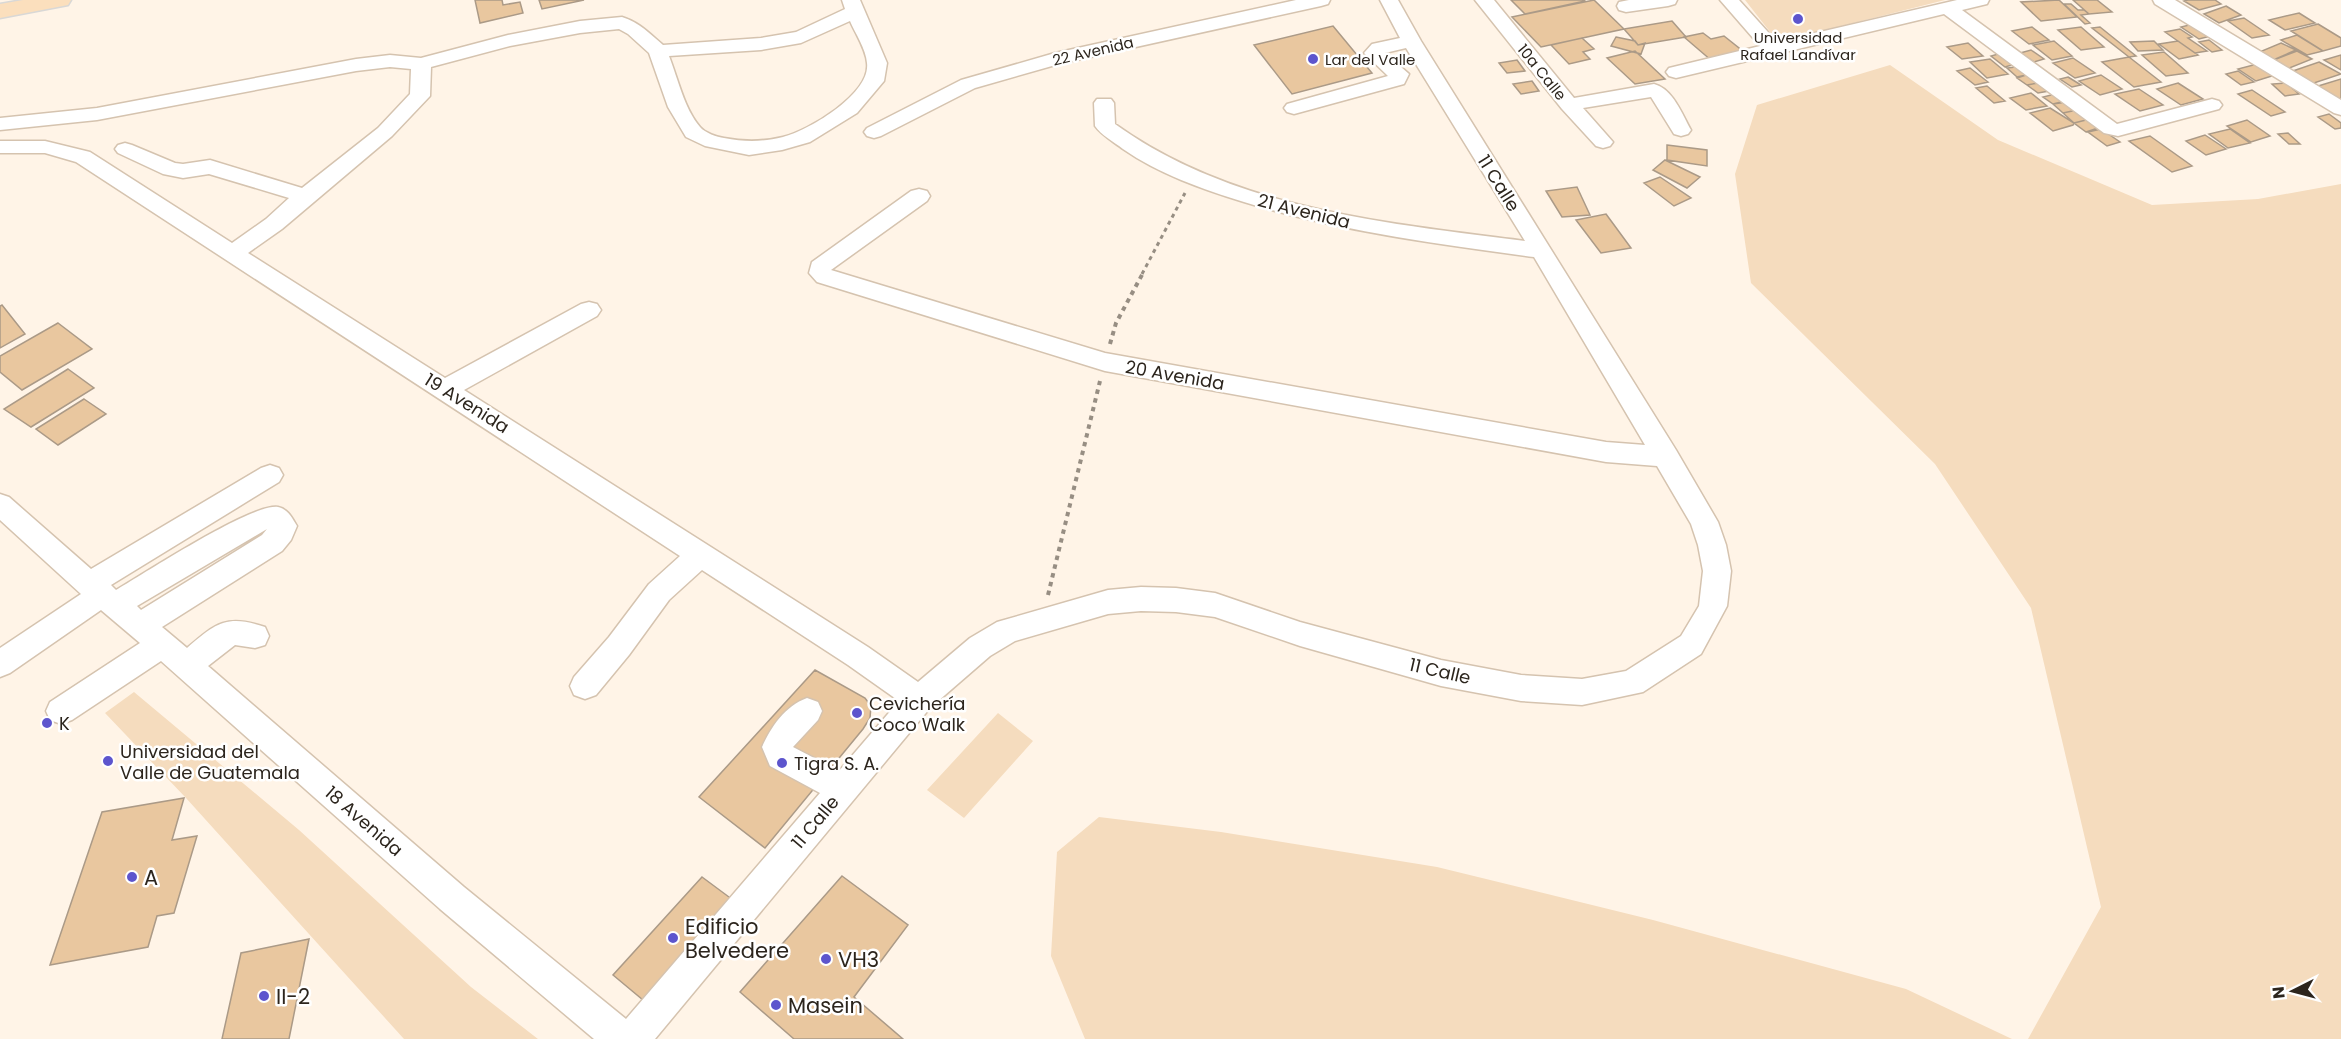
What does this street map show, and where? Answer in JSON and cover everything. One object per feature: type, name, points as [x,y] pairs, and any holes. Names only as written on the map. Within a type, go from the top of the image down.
[{"type":"main road","points":[[2,11],[60,0]]},
{"type":"street","name":"22 Avenida","points":[[874,132],[968,84],[1055,59],[1321,0]]},
{"type":"street","name":"10a Calle","points":[[1484,0],[1569,105],[1603,142]]},
{"type":"street","points":[[1626,6],[1668,0]]},
{"type":"street","points":[[1729,0],[1772,48]]},
{"type":"street","points":[[1676,72],[1980,0]]},
{"type":"street","points":[[2162,0],[2341,109]]},
{"type":"street","name":"11 Calle","points":[[632,1039],[919,699],[980,647],[1007,631],[1108,602],[1141,599],[1176,600],[1215,605],[1300,634],[1420,667],[1521,688],[1582,692],[1632,683],[1691,645],[1713,606],[1717,571],[1712,545],[1704,522],[1542,251],[1411,41],[1392,2]]},
{"type":"street","points":[[0,124],[97,114],[367,64],[390,61],[421,64],[508,41],[579,27],[622,23],[635,30],[658,51],[678,107],[693,133],[712,142],[749,149],[803,138],[850,109],[874,81],[876,63],[853,6],[801,37],[761,44],[709,45],[658,51]]},
{"type":"street","points":[[1948,8],[2111,129],[2118,130],[2212,105]]},
{"type":"street","points":[[1294,108],[1397,80],[1399,74],[1374,53],[1379,48],[1411,41]]},
{"type":"street","points":[[233,253],[274,224],[385,132],[420,96],[421,64]]},
{"type":"street","points":[[1569,105],[1654,90],[1659,93],[1681,130]]},
{"type":"street","name":"21 Avenida","points":[[1104,103],[1105,126],[1149,157],[1193,178],[1269,204],[1320,217],[1388,230],[1542,251]]},
{"type":"street","name":"19 Avenida","points":[[0,147],[45,147],[83,157],[858,656],[919,699]]},
{"type":"street","points":[[125,149],[170,170],[183,171],[210,167],[305,196]]},
{"type":"street","name":"20 Avenida","points":[[919,196],[820,267],[820,273],[825,277],[1105,362],[1606,452],[1667,457]]},
{"type":"street","points":[[446,389],[589,310]]},
{"type":"street","points":[[0,664],[270,475]]},
{"type":"street","name":"18 Avenida","points":[[0,504],[452,898],[622,1039]]},
{"type":"street","points":[[61,711],[151,635],[178,601],[272,543],[281,532],[283,525],[276,517],[266,517],[159,578],[102,594]]},
{"type":"street","points":[[585,686],[659,592],[700,554]]},
{"type":"street","points":[[159,578],[178,601]]},
{"type":"street","points":[[187,666],[213,643],[231,632],[255,636]]},
{"type":"street","points":[[807,711],[781,738],[777,747],[782,756],[843,789]]},
{"type":"path","points":[[1043,619],[1116,323],[1193,178]]},
{"type":"shaded area","name":"Universidad Rafael Landívar","points":[[1745,0],[1945,0],[1778,42]]},
{"type":"shaded area","points":[[1890,65],[1998,140],[2152,205],[2258,199],[2341,184],[2341,1039],[2028,1039],[2101,907],[2031,608],[1935,464],[1751,283],[1735,174],[1757,105]]},
{"type":"shaded area","points":[[134,692],[299,830],[471,987],[538,1039],[404,1039],[186,798],[105,713]]},
{"type":"shaded area","points":[[998,713],[1033,741],[964,818],[927,790]]},
{"type":"shaded area","points":[[1099,817],[1221,832],[1437,867],[1653,920],[1906,989],[2012,1039],[1085,1039],[1051,956],[1057,852]]},
{"type":"building","points":[[475,0],[502,0],[503,5],[520,2],[523,13],[480,23]]},
{"type":"building","points":[[539,0],[584,0],[542,9]]},
{"type":"building","points":[[1511,0],[1584,0],[1585,1],[1525,14]]},
{"type":"building","points":[[1594,0],[1624,29],[1541,47],[1512,17]]},
{"type":"building","points":[[2059,0],[2077,17],[2041,21],[2021,2]]},
{"type":"building","points":[[2073,0],[2097,0],[2112,12],[2089,14]]},
{"type":"building","points":[[2215,0],[2221,4],[2199,10],[2184,1]]},
{"type":"building","points":[[2064,4],[2071,4],[2078,10],[2084,10],[2089,14],[2081,15],[2090,23],[2085,24]]},
{"type":"building","points":[[2226,6],[2241,15],[2219,23],[2204,14]]},
{"type":"building","points":[[2299,13],[2315,23],[2285,30],[2269,20]]},
{"type":"building","points":[[2244,18],[2269,35],[2252,38],[2228,21]]},
{"type":"building","points":[[1672,21],[1686,37],[1638,45],[1624,29]]},
{"type":"building","points":[[2193,24],[2211,36],[2199,39],[2181,27]]},
{"type":"building","points":[[2318,24],[2341,38],[2341,46],[2323,51],[2291,31]]},
{"type":"building","name":"Lar del Valle","points":[[1333,26],[1372,73],[1292,94],[1254,45]]},
{"type":"building","points":[[2032,27],[2049,40],[2029,44],[2012,31]]},
{"type":"building","points":[[2081,27],[2104,47],[2081,50],[2058,30]]},
{"type":"building","points":[[2100,27],[2136,56],[2129,57],[2092,28]]},
{"type":"building","points":[[2180,29],[2192,37],[2188,38],[2207,51],[2195,53],[2165,32]]},
{"type":"building","points":[[1703,33],[1711,39],[1724,36],[1744,52],[1712,61],[1684,37]]},
{"type":"building","points":[[2297,35],[2323,51],[2307,55],[2281,40]]},
{"type":"building","points":[[1616,37],[1635,41],[1638,45],[1645,43],[1641,54],[1611,46]]},
{"type":"building","points":[[1582,38],[1594,49],[1583,52],[1590,59],[1569,64],[1551,45]]},
{"type":"building","points":[[2209,40],[2222,50],[2212,52],[2199,42]]},
{"type":"building","points":[[2054,41],[2072,56],[2052,60],[2033,45]]},
{"type":"building","points":[[2154,41],[2163,50],[2138,51],[2130,42]]},
{"type":"building","points":[[2178,41],[2198,55],[2179,59],[2159,44]]},
{"type":"building","points":[[1968,43],[1983,56],[1962,59],[1947,47]]},
{"type":"building","points":[[2281,43],[2296,50],[2271,61],[2257,53]]},
{"type":"building","points":[[2031,50],[2044,59],[2034,62],[2020,53]]},
{"type":"building","points":[[1635,51],[1665,79],[1635,84],[1607,58]]},
{"type":"building","points":[[2297,51],[2312,59],[2287,69],[2271,61]]},
{"type":"building","points":[[2164,52],[2188,73],[2166,76],[2142,55]]},
{"type":"building","points":[[1998,54],[2012,65],[2005,67],[1991,56]]},
{"type":"building","points":[[2341,55],[2341,70],[2324,60]]},
{"type":"building","points":[[2129,57],[2161,82],[2134,87],[2102,62]]},
{"type":"building","points":[[2073,58],[2095,73],[2075,78],[2053,63]]},
{"type":"building","points":[[1990,59],[2008,74],[1987,78],[1970,62]]},
{"type":"building","points":[[1517,60],[1525,71],[1507,73],[1499,63]]},
{"type":"building","points":[[2319,62],[2341,74],[2311,84],[2290,72]]},
{"type":"building","points":[[2257,64],[2275,75],[2256,81],[2238,69]]},
{"type":"building","points":[[2016,67],[2026,75],[2017,77],[2007,68]]},
{"type":"building","points":[[1970,68],[1988,82],[1975,85],[1957,71]]},
{"type":"building","points":[[2238,71],[2254,82],[2241,85],[2226,74]]},
{"type":"building","points":[[2026,75],[2038,83],[2027,85],[2017,78]]},
{"type":"building","points":[[2101,75],[2122,89],[2100,95],[2079,81]]},
{"type":"building","points":[[2068,77],[2081,85],[2072,87],[2060,79]]},
{"type":"building","points":[[2341,79],[2341,101],[2315,87]]},
{"type":"building","points":[[1532,81],[1539,91],[1521,94],[1513,84]]},
{"type":"building","points":[[2038,83],[2049,91],[2038,93],[2027,85]]},
{"type":"building","points":[[2178,83],[2203,99],[2181,105],[2157,89]]},
{"type":"building","points":[[2286,83],[2299,94],[2285,96],[2272,84]]},
{"type":"building","points":[[1987,86],[2005,101],[1994,103],[1976,88]]},
{"type":"building","points":[[2139,89],[2163,105],[2140,111],[2115,94]]},
{"type":"building","points":[[2252,90],[2285,112],[2271,116],[2238,94]]},
{"type":"building","points":[[2031,93],[2047,106],[2026,110],[2010,98]]},
{"type":"building","points":[[2055,94],[2065,101],[2053,104],[2043,97]]},
{"type":"building","points":[[2067,102],[2077,110],[2063,113],[2053,104]]},
{"type":"building","points":[[2050,108],[2074,123],[2073,125],[2053,131],[2030,113]]},
{"type":"building","points":[[2077,110],[2090,119],[2074,123],[2063,113]]},
{"type":"building","points":[[2329,114],[2341,123],[2341,128],[2335,129],[2318,117]]},
{"type":"building","points":[[2090,119],[2101,127],[2086,132],[2074,123]]},
{"type":"building","points":[[2247,120],[2270,136],[2251,142],[2227,126]]},
{"type":"building","points":[[2101,129],[2120,142],[2107,146],[2088,132]]},
{"type":"building","points":[[2230,129],[2250,143],[2228,148],[2209,134]]},
{"type":"building","points":[[2288,133],[2300,144],[2289,144],[2278,134]]},
{"type":"building","points":[[2205,135],[2226,149],[2206,155],[2186,141]]},
{"type":"building","points":[[2150,136],[2192,166],[2172,172],[2129,141]]},
{"type":"building","points":[[1667,145],[1707,150],[1707,166],[1667,160]]},
{"type":"building","points":[[1665,160],[1700,177],[1687,188],[1653,170]]},
{"type":"building","points":[[1660,177],[1691,198],[1674,206],[1644,183]]},
{"type":"building","points":[[1577,187],[1590,215],[1562,217],[1546,191]]},
{"type":"building","points":[[1606,214],[1631,248],[1601,253],[1576,220]]},
{"type":"building","points":[[2,305],[25,334],[0,348],[0,306]]},
{"type":"building","points":[[58,323],[92,349],[22,390],[0,372],[0,356]]},
{"type":"building","points":[[68,369],[94,388],[31,427],[4,409]]},
{"type":"building","points":[[84,399],[106,414],[58,445],[36,429]]},
{"type":"building","name":"Tigra S. A.","points":[[815,670],[865,698],[871,706],[870,718],[765,848],[699,797]]},
{"type":"building","name":"A","points":[[184,798],[172,840],[197,836],[174,913],[157,916],[148,947],[50,965],[102,812]]},
{"type":"building","name":"VH3","points":[[842,876],[908,925],[854,997],[903,1039],[794,1039],[740,992]]},
{"type":"building","name":"Edificio Belvedere","points":[[702,877],[733,900],[643,1000],[613,975]]},
{"type":"building","name":"II-2","points":[[309,939],[289,1039],[222,1039],[241,953]]},
{"type":"place","name":"Universidad Rafael Landívar","points":[[1798,19]]},
{"type":"place","name":"Lar del Valle","points":[[1313,59]]},
{"type":"place","name":"Cevichería Coco Walk","points":[[857,713]]},
{"type":"place","name":"K","points":[[47,723]]},
{"type":"place","name":"Universidad del Valle de Guatemala","points":[[108,761]]},
{"type":"place","name":"Tigra S. A.","points":[[782,763]]},
{"type":"place","name":"A","points":[[132,877]]},
{"type":"place","name":"Edificio Belvedere","points":[[673,938]]},
{"type":"place","name":"VH3","points":[[826,959]]},
{"type":"place","name":"II-2","points":[[264,996]]},
{"type":"place","name":"Masein","points":[[776,1005]]}]
